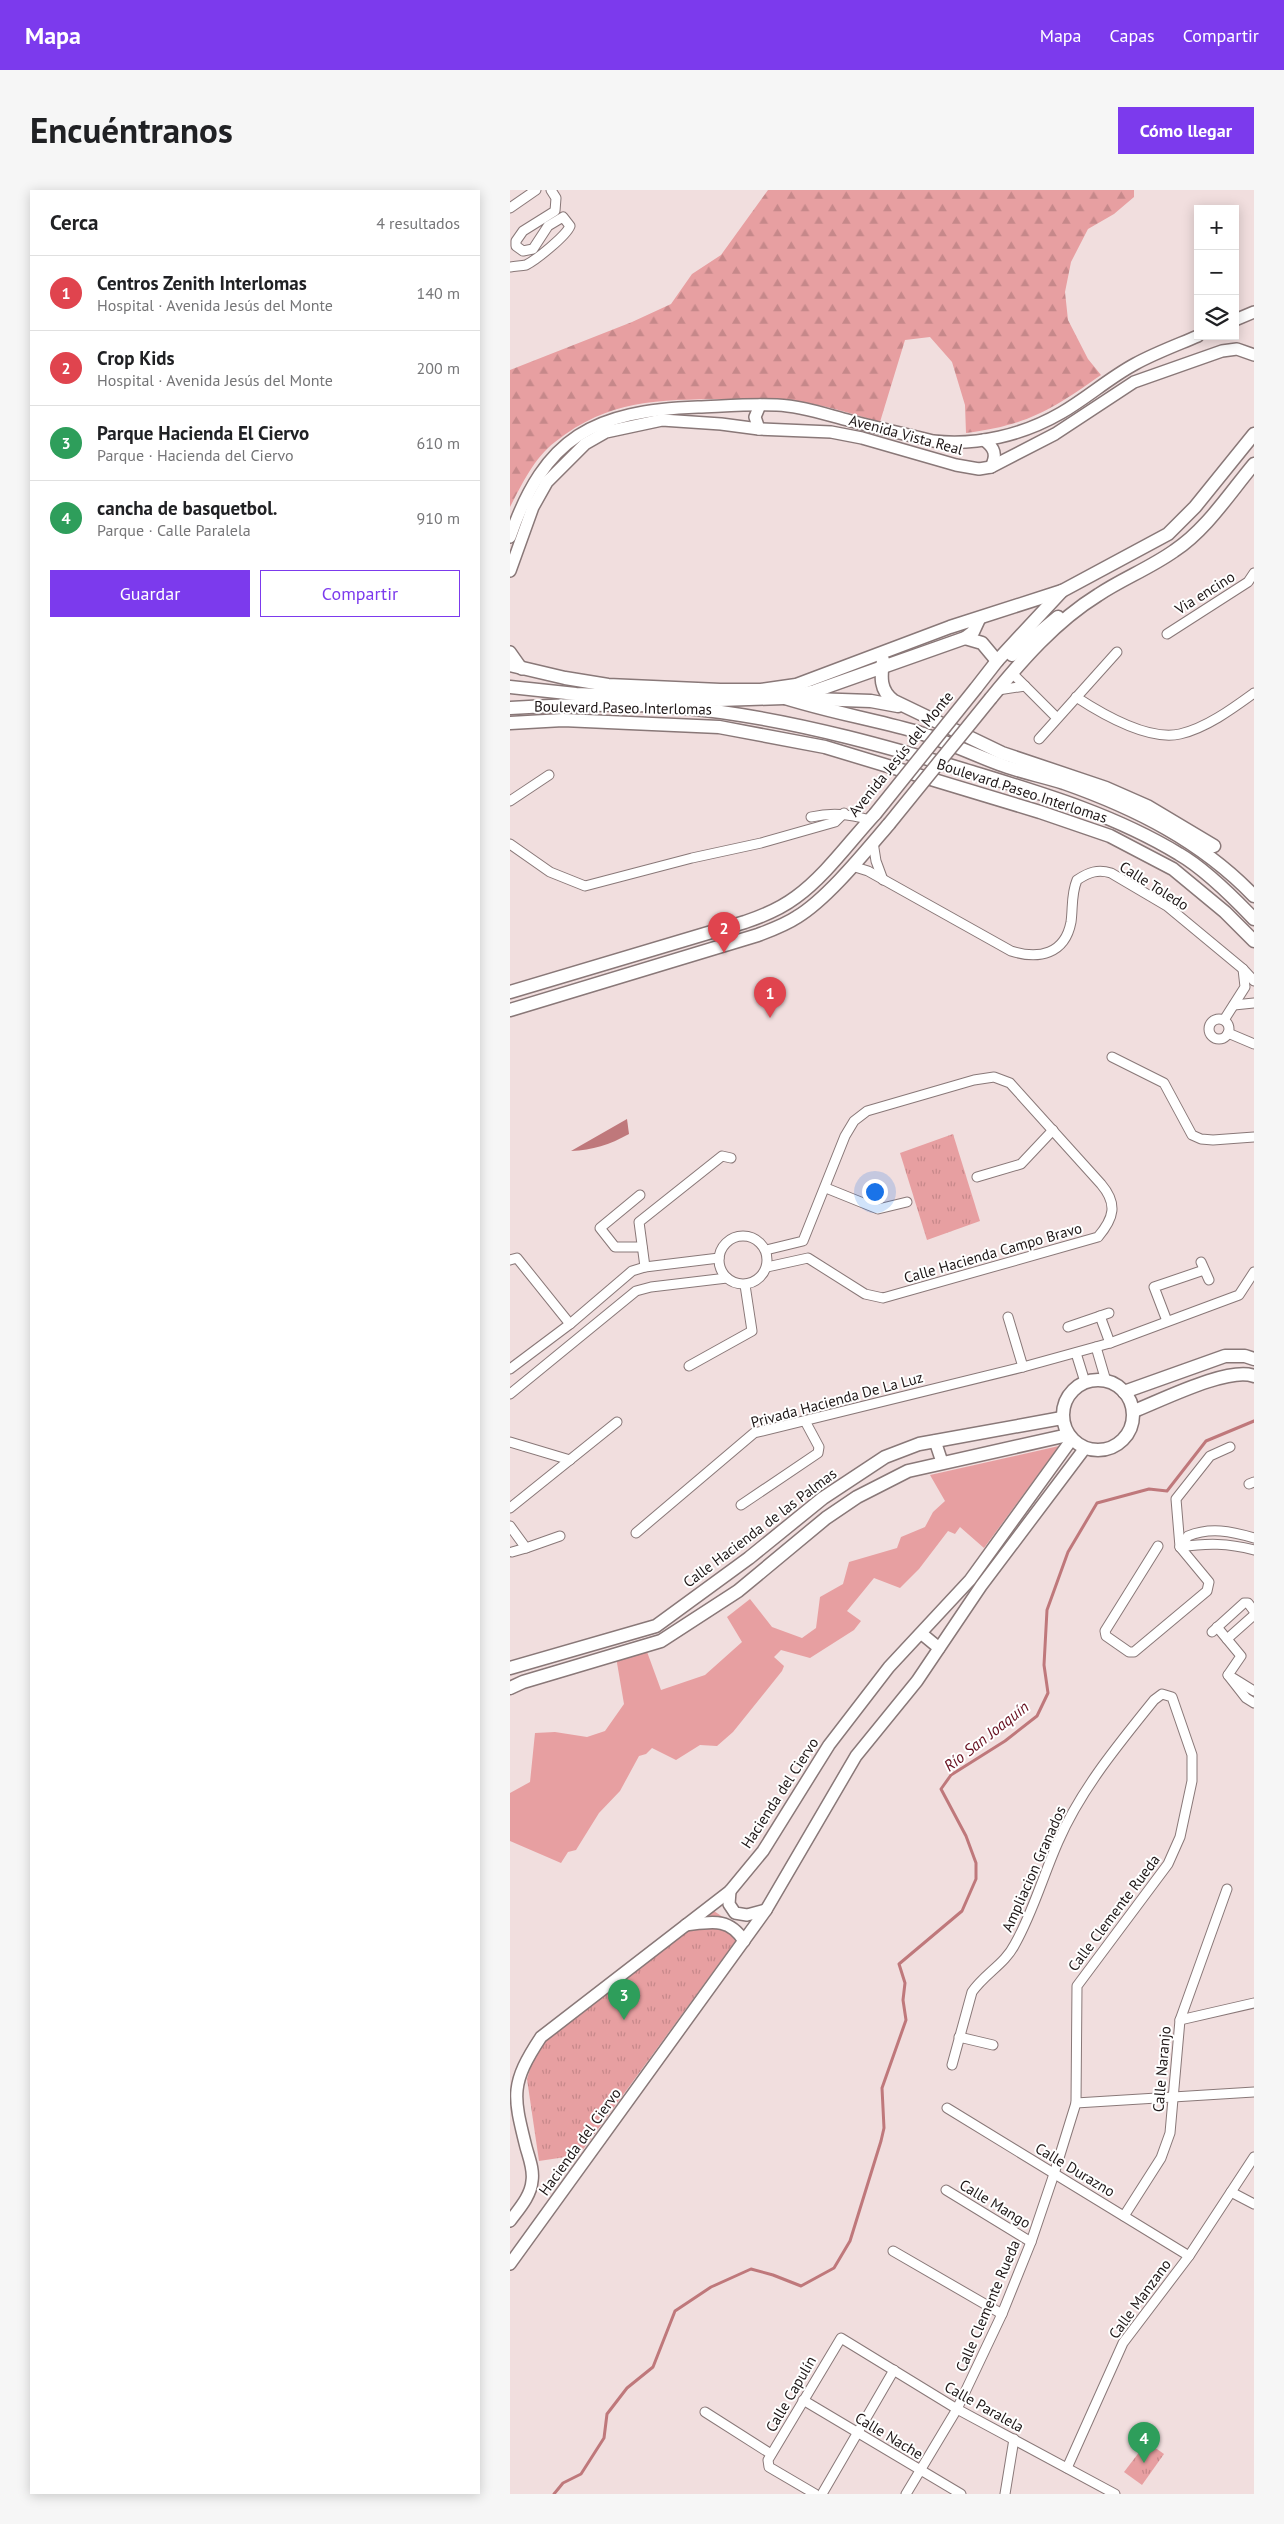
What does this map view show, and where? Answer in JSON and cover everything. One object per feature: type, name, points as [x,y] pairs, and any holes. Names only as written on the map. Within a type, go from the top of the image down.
[{"type":"main road","name":"Avenida Jesús del Monte","points":[[510,992],[772,912],[797,897],[873,817],[997,661],[1062,591],[1168,534],[1195,507],[1254,434]]},
{"type":"main road","points":[[510,1010],[758,935],[798,917],[852,866],[994,694],[1036,647],[1097,595],[1175,551],[1201,528],[1254,465],[1238,452]]},
{"type":"main road","points":[[979,619],[973,632],[965,638],[798,696],[719,700],[576,694],[515,688],[516,667],[608,685],[761,690],[796,686],[950,627],[1062,591]]},
{"type":"main road","points":[[965,638],[982,643],[997,661],[1014,654],[1056,618],[1081,607]]},
{"type":"main road","points":[[884,651],[881,679],[884,690],[889,697],[1002,753],[1098,785],[1147,806],[1214,846]]},
{"type":"main road","points":[[833,707],[836,682]]},
{"type":"main road","points":[[761,690],[784,698],[833,707],[871,701],[908,708]]},
{"type":"main road","points":[[798,696],[915,732],[998,764],[1079,789],[1144,815],[1212,857],[1254,896]]},
{"type":"main road","name":"Boulevard Paseo Interlomas","points":[[510,708],[607,705],[718,712],[830,732],[886,746],[1046,794],[1117,820],[1181,855],[1236,900],[1254,919]]},
{"type":"main road","name":"Boulevard Paseo Interlomas","points":[[510,723],[563,720],[719,727],[843,753],[1040,812],[1110,836],[1173,869],[1225,912],[1254,941]]},
{"type":"main road","points":[[701,935],[708,951]]},
{"type":"main road","points":[[1124,1392],[1225,1356],[1251,1355]]},
{"type":"main road","points":[[1134,1411],[1219,1377],[1237,1373],[1254,1376]]},
{"type":"main road","points":[[1106,1381],[1124,1392],[1134,1411],[1132,1426],[1119,1444],[1099,1450],[1085,1448],[1070,1437],[1062,1418],[1063,1407],[1068,1396],[1075,1388],[1085,1382],[1106,1381]]},
{"type":"main road","name":"Calle Hacienda de las Palmas","points":[[510,1668],[656,1626],[749,1558],[823,1498],[885,1457],[919,1444],[1062,1418]]},
{"type":"main road","points":[[510,1688],[523,1682],[662,1641],[738,1591],[826,1518],[857,1497],[908,1471],[942,1462],[1070,1437]]},
{"type":"street","points":[[510,208],[536,190]]},
{"type":"street","points":[[510,266],[526,265],[563,238],[570,226],[563,217],[553,223],[533,249],[528,251],[519,250],[516,241],[529,228],[555,211],[556,198],[551,190]]},
{"type":"street","points":[[529,228],[540,238]]},
{"type":"street","points":[[1239,318],[1254,312]]},
{"type":"street","name":"Avenida Vista Real","points":[[510,538],[522,503],[537,475],[555,454],[578,435],[623,414],[655,409],[778,405],[815,412],[932,441],[952,443],[984,440],[1030,428],[1062,412],[1134,364],[1194,338]]},
{"type":"street","name":"Avenida Vista Real","points":[[510,571],[533,507],[547,482],[585,444],[606,432],[662,420],[759,429],[846,434],[956,465],[978,469],[991,467],[1055,434],[1134,382],[1222,351],[1237,349],[1254,355]]},
{"type":"street","points":[[759,429],[754,417],[760,405]]},
{"type":"street","points":[[984,440],[991,445],[994,451],[995,459],[991,467]]},
{"type":"street","name":"Via encino","points":[[1167,634],[1251,586],[1254,573]]},
{"type":"street","points":[[510,652],[516,667]]},
{"type":"street","points":[[1039,739],[1117,652]]},
{"type":"street","points":[[1012,673],[1057,718]]},
{"type":"street","points":[[994,694],[1025,686]]},
{"type":"street","points":[[1076,697],[1097,711],[1134,727],[1159,734],[1179,734],[1198,728],[1254,693]]},
{"type":"street","points":[[510,801],[549,775]]},
{"type":"street","points":[[810,817],[831,813],[844,813],[873,817]]},
{"type":"street","points":[[510,844],[550,872],[585,886],[692,858],[762,843],[835,822],[844,813]]},
{"type":"street","points":[[873,842],[876,861],[883,880]]},
{"type":"street","name":"Calle Toledo","points":[[852,866],[883,880],[1011,951],[1026,956],[1041,955],[1059,946],[1069,928],[1073,894],[1078,880],[1092,872],[1102,870],[1111,873],[1167,906],[1243,969],[1254,981]]},
{"type":"street","points":[[1224,1020],[1245,987],[1243,969]]},
{"type":"street","points":[[1234,1005],[1254,1003]]},
{"type":"street","points":[[1219,1018],[1224,1020],[1229,1026],[1228,1033],[1224,1037],[1212,1036],[1209,1030],[1212,1021],[1219,1018]]},
{"type":"street","points":[[1228,1033],[1254,1044]]},
{"type":"street","points":[[1112,1057],[1164,1083],[1192,1134],[1202,1139],[1213,1140],[1254,1138]]},
{"type":"street","name":"Calle Hacienda Campo Bravo","points":[[766,1250],[803,1241],[854,1121],[867,1111],[974,1080],[994,1077],[1010,1082],[1110,1195],[1112,1210],[1110,1224],[1098,1238],[883,1298],[865,1294],[808,1258],[767,1267]]},
{"type":"street","points":[[977,1177],[1021,1164],[1053,1130]]},
{"type":"street","points":[[644,1267],[639,1222],[722,1156],[731,1158]]},
{"type":"street","points":[[826,1188],[878,1209],[907,1202]]},
{"type":"street","points":[[640,1196],[600,1228],[615,1247],[642,1247]]},
{"type":"street","points":[[746,1235],[758,1240],[766,1250],[767,1267],[762,1276],[755,1282],[735,1283],[726,1278],[720,1269],[719,1258],[723,1246],[733,1238],[746,1235]]},
{"type":"street","points":[[510,1260],[517,1258],[570,1324]]},
{"type":"street","points":[[510,1370],[570,1324],[632,1271],[644,1267],[719,1258]]},
{"type":"street","points":[[1167,1321],[1154,1287],[1203,1266],[1209,1280]]},
{"type":"street","name":"Privada Hacienda De La Luz","points":[[636,1533],[754,1433],[1023,1367],[1110,1343],[1239,1295],[1254,1272]]},
{"type":"street","points":[[510,1394],[636,1291],[650,1287],[726,1278]]},
{"type":"street","points":[[689,1366],[752,1331],[745,1284]]},
{"type":"street","points":[[1068,1326],[1104,1314],[1110,1343]]},
{"type":"street","points":[[1008,1317],[1023,1367]]},
{"type":"street","points":[[1096,1347],[1106,1381]]},
{"type":"street","points":[[1076,1353],[1085,1382]]},
{"type":"street","points":[[741,1506],[818,1453],[819,1447],[805,1421]]},
{"type":"street","points":[[510,1508],[617,1422]]},
{"type":"street","name":"Hacienda del Ciervo","points":[[510,2221],[526,2198],[532,2182],[532,2169],[515,2104],[515,2085],[533,2048],[541,2037],[730,1891],[763,1852],[829,1745],[889,1668],[970,1580],[1070,1437]]},
{"type":"street","points":[[935,1441],[942,1462]]},
{"type":"street","points":[[510,1442],[570,1460]]},
{"type":"street","points":[[1158,1546],[1106,1631],[1106,1636],[1129,1652],[1134,1652],[1207,1591],[1209,1582],[1180,1547],[1176,1502],[1178,1496],[1210,1456],[1230,1447]]},
{"type":"street","name":"Hacienda del Ciervo","points":[[510,2264],[766,1910],[856,1756],[917,1681],[981,1586],[1085,1448]]},
{"type":"street","points":[[510,1526],[526,1548]]},
{"type":"street","points":[[1180,1547],[1188,1536],[1211,1530],[1254,1538]]},
{"type":"street","points":[[512,1552],[560,1536]]},
{"type":"street","points":[[1180,1547],[1210,1542],[1235,1545],[1254,1550]]},
{"type":"street","points":[[1228,1675],[1241,1656],[1227,1639],[1215,1630],[1244,1603],[1248,1603],[1254,1610]]},
{"type":"street","points":[[1227,1639],[1254,1615]]},
{"type":"street","points":[[922,1634],[939,1648]]},
{"type":"street","points":[[1228,1675],[1254,1691]]},
{"type":"street","points":[[1228,1675],[1246,1698],[1254,1703]]},
{"type":"street","name":"Ampliacion Granados","points":[[952,2065],[972,1992],[977,1984],[1010,1954],[1016,1944],[1036,1899],[1058,1841],[1090,1781],[1154,1700],[1162,1694]]},
{"type":"street","name":"Calle Clemente Rueda","points":[[906,2494],[957,2408],[1002,2314],[1031,2242],[1054,2174],[1076,2103],[1077,1986],[1168,1864],[1180,1837],[1192,1781],[1192,1755],[1174,1701],[1172,1697],[1162,1694]]},
{"type":"street","name":"Calle Naranjo","points":[[1124,2216],[1161,2158],[1170,2133],[1175,2096],[1176,2045],[1180,2020],[1227,1889]]},
{"type":"street","points":[[730,1891],[729,1904],[735,1913],[747,1915],[766,1910]]},
{"type":"street","points":[[685,1925],[711,1922],[723,1923],[738,1930],[744,1941]]},
{"type":"street","points":[[1180,2020],[1254,2003]]},
{"type":"street","points":[[959,2037],[993,2045]]},
{"type":"street","points":[[1076,2103],[1254,2092]]},
{"type":"street","name":"Calle Durazno","points":[[947,2108],[1189,2256]]},
{"type":"street","name":"Calle Manzano","points":[[1066,2468],[1123,2343],[1189,2256],[1254,2157]]},
{"type":"street","name":"Calle Mango","points":[[946,2190],[1031,2242]]},
{"type":"street","points":[[1231,2192],[1254,2204]]},
{"type":"street","points":[[894,2251],[1002,2314]]},
{"type":"street","name":"Calle Paralela","points":[[843,2338],[957,2408],[1115,2494]]},
{"type":"street","name":"Calle Capulín","points":[[815,2494],[769,2467],[768,2460],[838,2339],[843,2338]]},
{"type":"street","points":[[822,2494],[894,2370]]},
{"type":"street","name":"Calle Nache","points":[[803,2400],[919,2471],[961,2494]]},
{"type":"street","points":[[706,2412],[771,2454]]},
{"type":"street","points":[[1005,2494],[1014,2439]]},
{"type":"green space","points":[[768,190],[1134,190],[1134,197],[1114,214],[1088,229],[1071,262],[1065,292],[1068,320],[1088,359],[1101,375],[1068,398],[1038,414],[988,430],[966,433],[965,405],[952,362],[930,337],[905,340],[880,422],[844,411],[786,400],[699,399],[635,405],[595,417],[555,442],[535,464],[510,507],[510,370],[632,322],[671,304],[692,274],[721,255]]},
{"type":"green space","points":[[953,1134],[980,1221],[927,1240],[900,1153]]},
{"type":"green space","points":[[1059,1446],[984,1548],[960,1527],[955,1534],[948,1531],[919,1569],[900,1588],[874,1578],[847,1611],[861,1621],[854,1630],[810,1658],[781,1650],[774,1657],[784,1666],[782,1671],[733,1732],[717,1746],[700,1745],[676,1760],[652,1748],[646,1754],[639,1756],[620,1791],[599,1813],[576,1850],[568,1852],[561,1863],[510,1841],[510,1793],[530,1782],[535,1733],[555,1732],[587,1737],[605,1731],[624,1704],[616,1657],[646,1649],[661,1690],[705,1675],[742,1642],[727,1617],[750,1599],[772,1627],[802,1638],[816,1628],[820,1597],[843,1584],[849,1562],[897,1548],[901,1537],[925,1527],[933,1512],[945,1501],[930,1475]]},
{"type":"green space","points":[[714,1911],[743,1931],[579,2155],[539,2161],[527,2079],[538,2044]]},
{"type":"green space","points":[[1147,2442],[1164,2454],[1142,2485],[1124,2472]]},
{"type":"shaded area","points":[[627,1119],[629,1134],[601,1146],[571,1151]]},
{"type":"waterway","name":"Río San Joaquín","points":[[554,2494],[563,2483],[581,2474],[604,2438],[607,2414],[627,2388],[653,2367],[675,2311],[711,2287],[751,2269],[801,2286],[834,2268],[850,2241],[884,2128],[882,2088],[906,2020],[903,2000],[905,1983],[899,1964],[962,1911],[976,1879],[976,1863],[966,1836],[941,1789],[951,1775],[1005,1741],[1037,1716],[1048,1693],[1044,1665],[1047,1610],[1068,1552],[1097,1503],[1149,1489],[1167,1491],[1206,1441],[1254,1421]]},
{"type":"place","name":"Crop Kids","points":[[724,953]]},
{"type":"place","name":"Centros Zenith Interlomas","points":[[770,1018]]},
{"type":"place","name":"Parque Hacienda El Ciervo","points":[[624,2020]]},
{"type":"place","name":"cancha de basquetbol.","points":[[1144,2463]]}]
